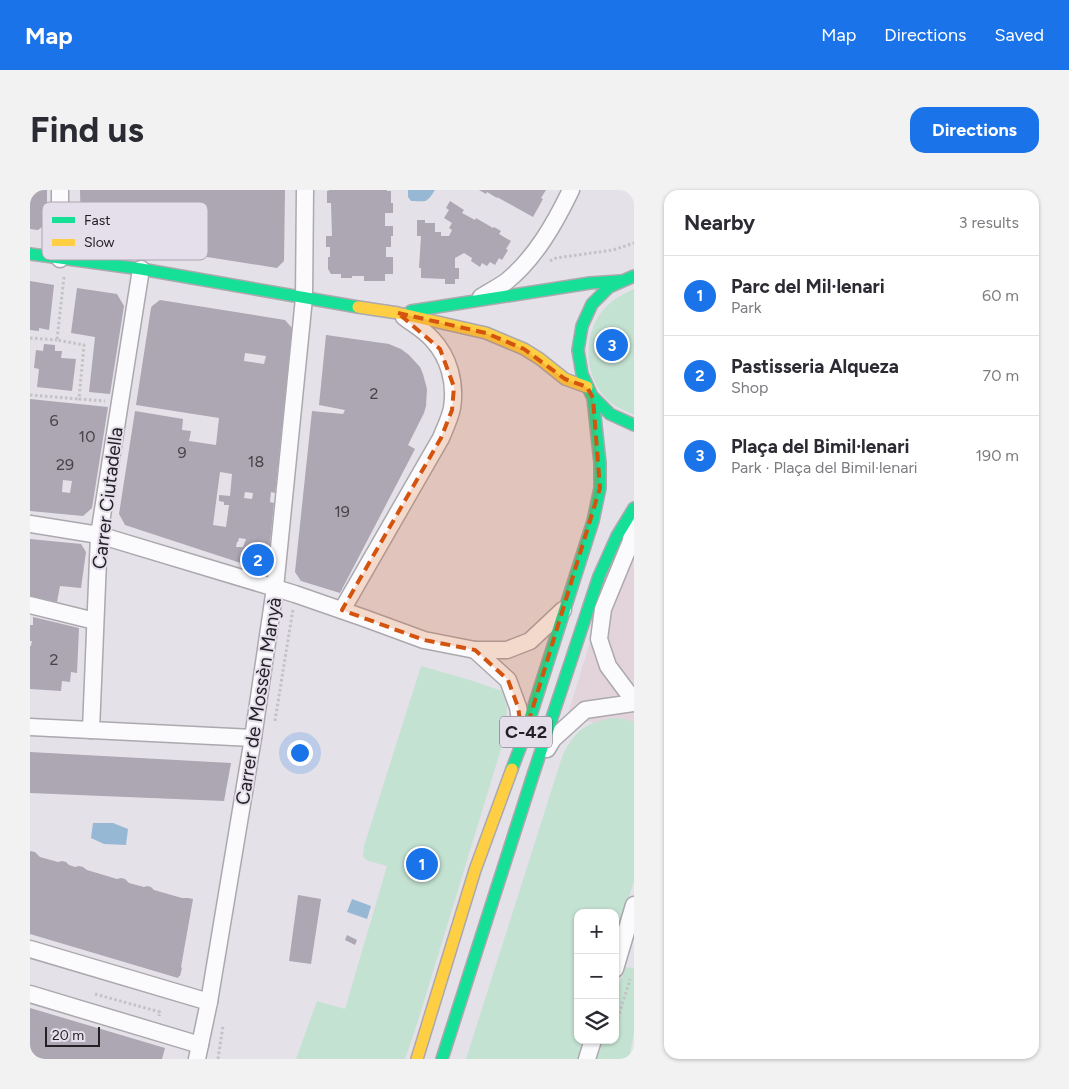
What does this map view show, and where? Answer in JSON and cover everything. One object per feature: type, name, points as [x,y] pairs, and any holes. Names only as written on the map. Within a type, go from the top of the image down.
[{"type":"main road","points":[[71,260],[141,269],[398,313],[486,333],[524,349],[566,379],[587,387]]},
{"type":"main road","name":"C-42","points":[[634,276],[620,281],[602,294],[583,322],[578,344],[581,372],[594,398],[610,414],[634,425]]},
{"type":"main road","points":[[398,313],[590,283],[620,281]]},
{"type":"main road","name":"C-42","points":[[417,1059],[475,870],[523,740],[592,521],[600,488],[600,463],[594,398]]},
{"type":"main road","name":"C-42","points":[[442,1059],[599,576],[617,536],[634,508]]},
{"type":"street","name":"Carrer de Mossèn Manyà","points":[[199,1052],[253,738],[275,588],[304,298],[305,190]]},
{"type":"street","points":[[477,300],[518,271],[548,233],[571,190]]},
{"type":"street","name":"Carrer Ciutadella","points":[[91,730],[99,535],[141,269]]},
{"type":"street","points":[[342,610],[441,438],[452,410],[454,387],[449,368],[440,349],[430,337],[398,313]]},
{"type":"street","points":[[533,775],[553,739],[585,710],[634,702],[608,666],[599,639],[603,609],[631,541],[634,511]]},
{"type":"street","points":[[30,524],[99,535],[275,588],[424,640],[476,650],[507,650],[530,641],[566,608]]},
{"type":"street","points":[[30,606],[95,621]]},
{"type":"street","points":[[476,650],[508,680],[518,707],[523,740]]},
{"type":"street","points":[[30,727],[253,738]]},
{"type":"street","points":[[619,956],[634,905]]},
{"type":"street","points":[[30,949],[209,1002]]},
{"type":"street","points":[[30,994],[199,1052]]},
{"type":"street","points":[[587,1059],[592,1044]]},
{"type":"path","points":[[546,266],[549,261],[556,258],[613,250],[634,242]]},
{"type":"path","points":[[57,340],[63,260]]},
{"type":"path","points":[[30,338],[84,344],[79,399]]},
{"type":"path","points":[[30,395],[120,403]]},
{"type":"path","points":[[619,1015],[631,975]]},
{"type":"highlighted area","points":[[398,313],[486,333],[524,349],[565,379],[587,387],[593,398],[600,488],[523,740],[518,707],[508,680],[475,650],[424,640],[342,610],[441,438],[452,410],[454,387],[440,349]]},
{"type":"shaded area","points":[[634,546],[634,737],[568,714],[609,580]]},
{"type":"green space","points":[[634,289],[634,415],[610,402],[595,383],[591,372],[589,348],[594,324],[603,310],[615,299]]},
{"type":"green space","points":[[421,666],[502,691],[507,705],[506,726],[501,749],[417,1024],[405,1059],[296,1059],[317,1001],[345,1009],[387,866],[368,861],[363,857],[364,846]]},
{"type":"green space","points":[[611,718],[626,719],[634,723],[634,881],[619,929],[619,909],[574,909],[574,1044],[583,1044],[578,1059],[466,1059],[563,754],[572,739],[582,729]]},
{"type":"green space","points":[[625,967],[634,968],[634,1033],[629,1059],[594,1059],[599,1044],[619,1044],[619,984]]},
{"type":"water","points":[[408,190],[435,190],[426,201],[411,201],[408,197]]},
{"type":"water","points":[[93,823],[113,823],[128,829],[126,845],[104,844],[91,838]]},
{"type":"water","points":[[352,899],[371,906],[367,919],[347,912]]},
{"type":"building","points":[[30,190],[47,190],[47,202],[42,202],[42,227],[38,230],[30,229]]},
{"type":"building","points":[[80,190],[285,190],[284,261],[277,268],[208,257],[208,202],[80,202]]},
{"type":"building","points":[[479,190],[546,190],[533,217],[487,192],[486,194]]},
{"type":"building","points":[[327,191],[391,191],[393,213],[385,213],[385,226],[393,226],[391,247],[386,247],[386,257],[393,257],[393,274],[385,274],[385,281],[364,281],[364,276],[341,278],[341,274],[331,274],[328,269],[330,247],[326,247],[326,236],[332,236],[331,203],[327,203]]},
{"type":"building","points":[[450,201],[464,210],[462,213],[501,231],[499,234],[511,241],[502,260],[499,258],[495,265],[490,262],[487,266],[482,263],[480,267],[471,261],[472,258],[464,253],[455,258],[455,268],[459,268],[459,279],[455,279],[455,284],[445,284],[445,279],[421,278],[421,268],[419,268],[421,236],[417,236],[417,220],[425,220],[425,223],[435,223],[435,232],[441,232],[441,236],[449,236],[452,230],[449,228],[452,223],[444,218],[449,210],[446,208]]},
{"type":"building","points":[[30,281],[54,285],[49,330],[39,328],[39,331],[30,330]]},
{"type":"building","points":[[77,288],[117,294],[124,306],[110,394],[89,392],[95,337],[71,333]]},
{"type":"building","points":[[160,300],[285,320],[292,328],[275,493],[271,492],[270,502],[274,503],[268,563],[259,569],[125,525],[119,514],[135,411],[183,419],[182,430],[191,431],[189,441],[216,445],[219,418],[136,405],[152,306]],"holes":[[[245,353],[266,356],[264,364],[244,361]],[[220,472],[232,474],[230,496],[219,495],[219,501],[224,502],[224,505],[229,505],[226,527],[213,525]],[[245,492],[253,493],[252,499],[244,498]],[[239,538],[246,539],[243,547],[236,547]]]},
{"type":"building","points":[[326,335],[389,344],[401,349],[420,367],[427,389],[424,413],[408,445],[415,449],[340,593],[301,581],[295,572],[312,411],[343,414],[345,410],[319,405]]},
{"type":"building","points":[[44,344],[55,345],[55,351],[62,351],[61,358],[76,359],[72,391],[37,387],[39,369],[34,368],[36,350],[43,351]]},
{"type":"building","points":[[30,399],[108,407],[92,508],[83,516],[30,511]],"holes":[[[63,480],[72,481],[70,493],[62,492]]]},
{"type":"building","points":[[30,539],[81,544],[86,552],[81,588],[60,586],[57,602],[30,596]]},
{"type":"building","points":[[33,617],[79,628],[77,673],[71,672],[70,682],[62,681],[61,691],[30,689],[30,646],[32,641],[30,641],[30,625],[33,625]]},
{"type":"building","points":[[30,752],[231,763],[224,801],[30,793]]},
{"type":"building","points":[[30,851],[35,852],[40,857],[58,862],[66,862],[75,867],[79,866],[117,879],[125,879],[129,883],[151,887],[154,890],[182,898],[193,899],[180,976],[178,978],[30,934]]},
{"type":"building","points":[[298,895],[321,899],[311,964],[289,961]]},
{"type":"building","points":[[347,935],[357,940],[355,945],[345,940]]},
{"type":"building","points":[[30,1008],[165,1048],[162,1059],[30,1059]]},
{"type":"traffic: fast","points":[[30,254],[42,256]]},
{"type":"traffic: fast","points":[[74,260],[141,269],[358,307]]},
{"type":"traffic: fast","points":[[634,276],[609,287],[592,304],[582,326],[578,350],[582,374],[592,396],[610,414],[634,425]]},
{"type":"traffic: fast","points":[[411,311],[590,283],[620,281]]},
{"type":"traffic: fast","points":[[512,769],[593,521],[600,488],[600,463],[593,398]]},
{"type":"traffic: fast","points":[[442,1059],[599,576],[617,536],[634,508]]},
{"type":"traffic: slow","points":[[358,307],[398,313],[486,333],[524,349],[565,379],[587,387]]},
{"type":"traffic: slow","points":[[417,1059],[475,870],[512,769]]},
{"type":"place","name":"Plaça del Bimil·lenari","points":[[612,345]]},
{"type":"place","name":"Pastisseria Alqueza","points":[[258,560]]},
{"type":"place","name":"Parc del Mil·lenari","points":[[422,864]]}]
